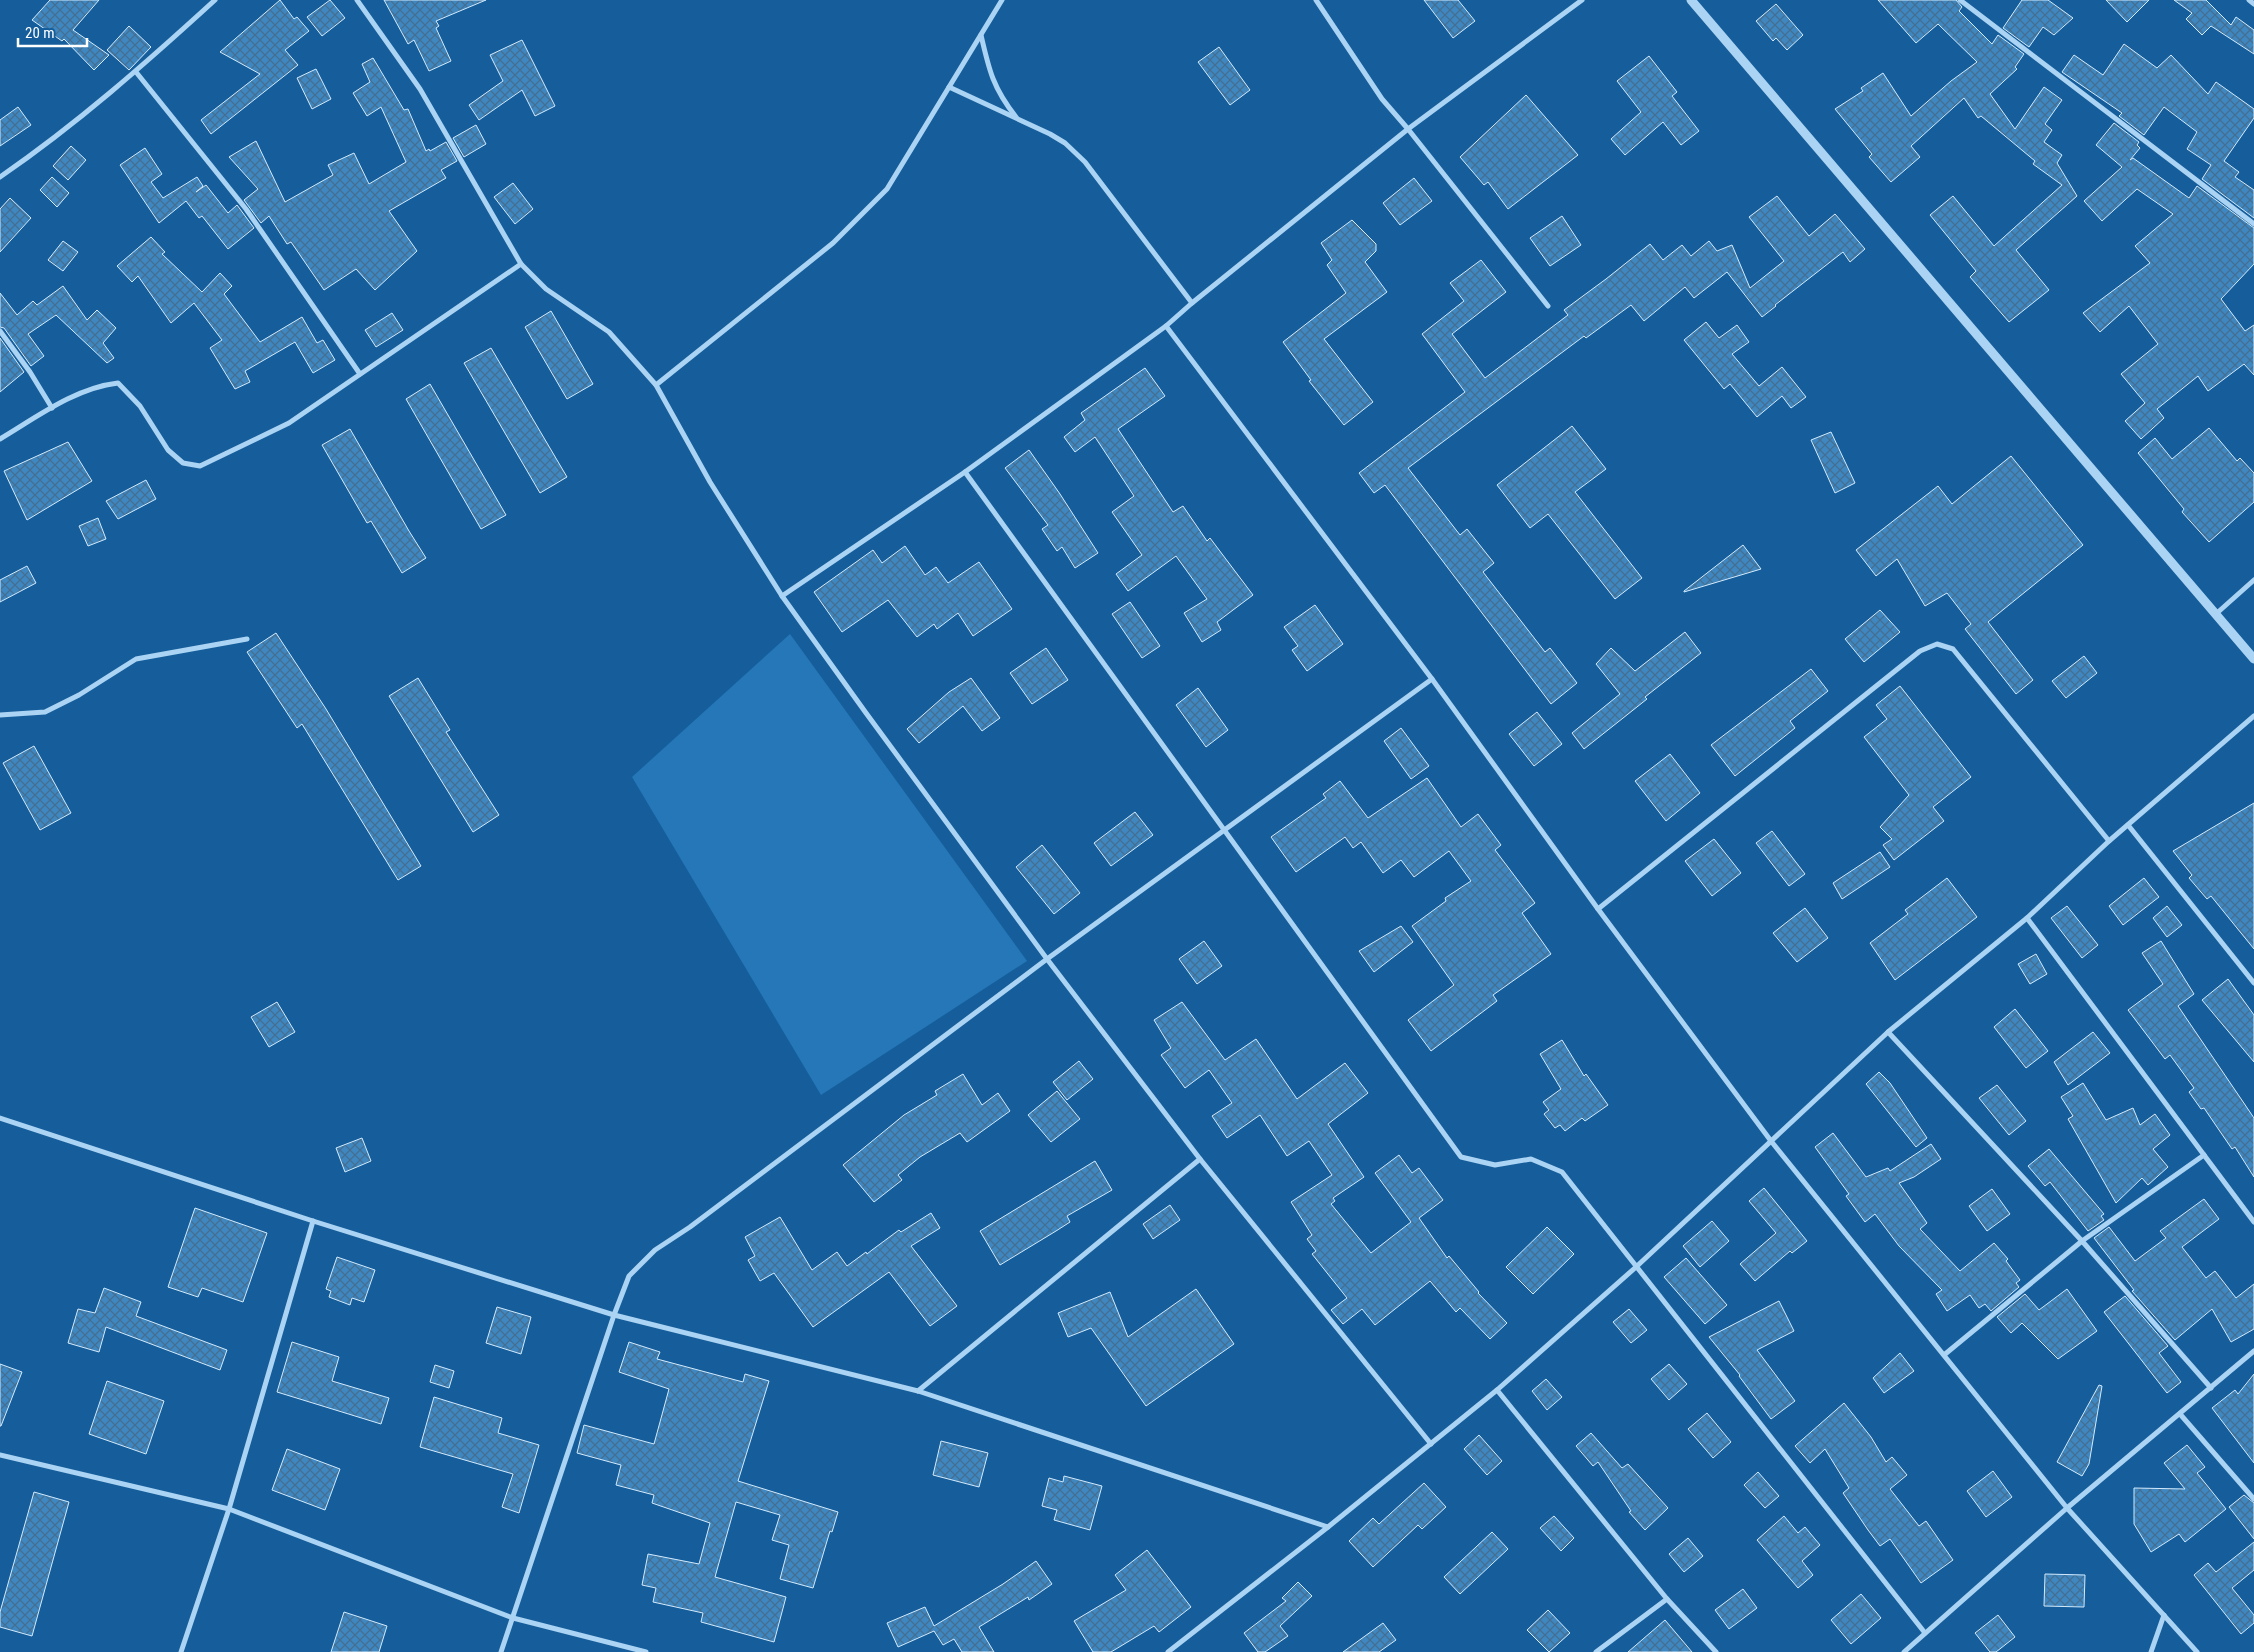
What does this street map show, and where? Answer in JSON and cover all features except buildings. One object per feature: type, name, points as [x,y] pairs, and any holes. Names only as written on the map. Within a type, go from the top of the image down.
[{"type":"street","points":[[0,177],[52,141],[136,72],[215,0]]},
{"type":"street","points":[[357,0],[420,89],[521,264],[546,289],[609,332],[656,385],[710,482],[782,596],[1048,959],[1200,1159],[1431,1444]]},
{"type":"street","points":[[656,385],[833,243],[887,189],[1002,0]]},
{"type":"street","points":[[1316,0],[1382,99],[1548,306]]},
{"type":"street","points":[[782,596],[965,472],[1166,326],[1192,303],[1408,130],[1582,0]]},
{"type":"street","points":[[1691,0],[2254,659]]},
{"type":"street","points":[[1960,0],[2254,224]]},
{"type":"street","points":[[2249,0],[2254,4]]},
{"type":"street","points":[[981,35],[990,73],[1004,102],[1016,118]]},
{"type":"street","points":[[136,72],[246,209],[360,374]]},
{"type":"street","points":[[949,87],[1065,143],[1085,162],[1192,303]]},
{"type":"street","points":[[0,439],[52,408],[98,386],[118,384],[140,406],[168,450],[183,464],[200,466],[289,423],[521,264]]},
{"type":"street","points":[[1166,326],[1432,679],[1598,910],[1771,1141],[2067,1508],[2197,1652]]},
{"type":"street","points":[[0,331],[30,372],[52,408]]},
{"type":"street","points":[[965,472],[1461,1157],[1495,1165],[1531,1159],[1562,1172],[1925,1633]]},
{"type":"street","points":[[2217,614],[2254,580]]},
{"type":"street","points":[[0,715],[45,712],[79,695],[136,659],[247,639]]},
{"type":"street","points":[[1598,910],[1920,651],[1937,644],[1953,649],[2109,841]]},
{"type":"street","points":[[501,1652],[614,1315],[629,1276],[654,1250],[698,1221],[1048,959],[1432,679]]},
{"type":"street","points":[[1168,1652],[1328,1527],[1496,1390],[1636,1268],[1888,1032],[2027,918],[2128,824],[2254,716]]},
{"type":"street","points":[[2128,824],[2254,983]]},
{"type":"street","points":[[2027,918],[2254,1222]]},
{"type":"street","points":[[1888,1032],[2082,1241],[2212,1388]]},
{"type":"street","points":[[0,1118],[313,1221],[614,1315],[918,1391],[1328,1527]]},
{"type":"street","points":[[1944,1355],[2082,1241],[2204,1155]]},
{"type":"street","points":[[918,1391],[1200,1159]]},
{"type":"street","points":[[181,1652],[228,1510],[313,1221]]},
{"type":"street","points":[[1904,1652],[2067,1508],[2254,1351]]},
{"type":"street","points":[[1496,1390],[1666,1598],[1716,1652]]},
{"type":"street","points":[[2180,1414],[2254,1499]]},
{"type":"street","points":[[0,1455],[228,1510],[513,1618],[646,1652]]},
{"type":"street","points":[[1596,1652],[1666,1598]]},
{"type":"street","points":[[2151,1652],[2164,1615]]},
{"type":"shaded area","points":[[790,634],[1027,961],[821,1095],[632,777]]}]
